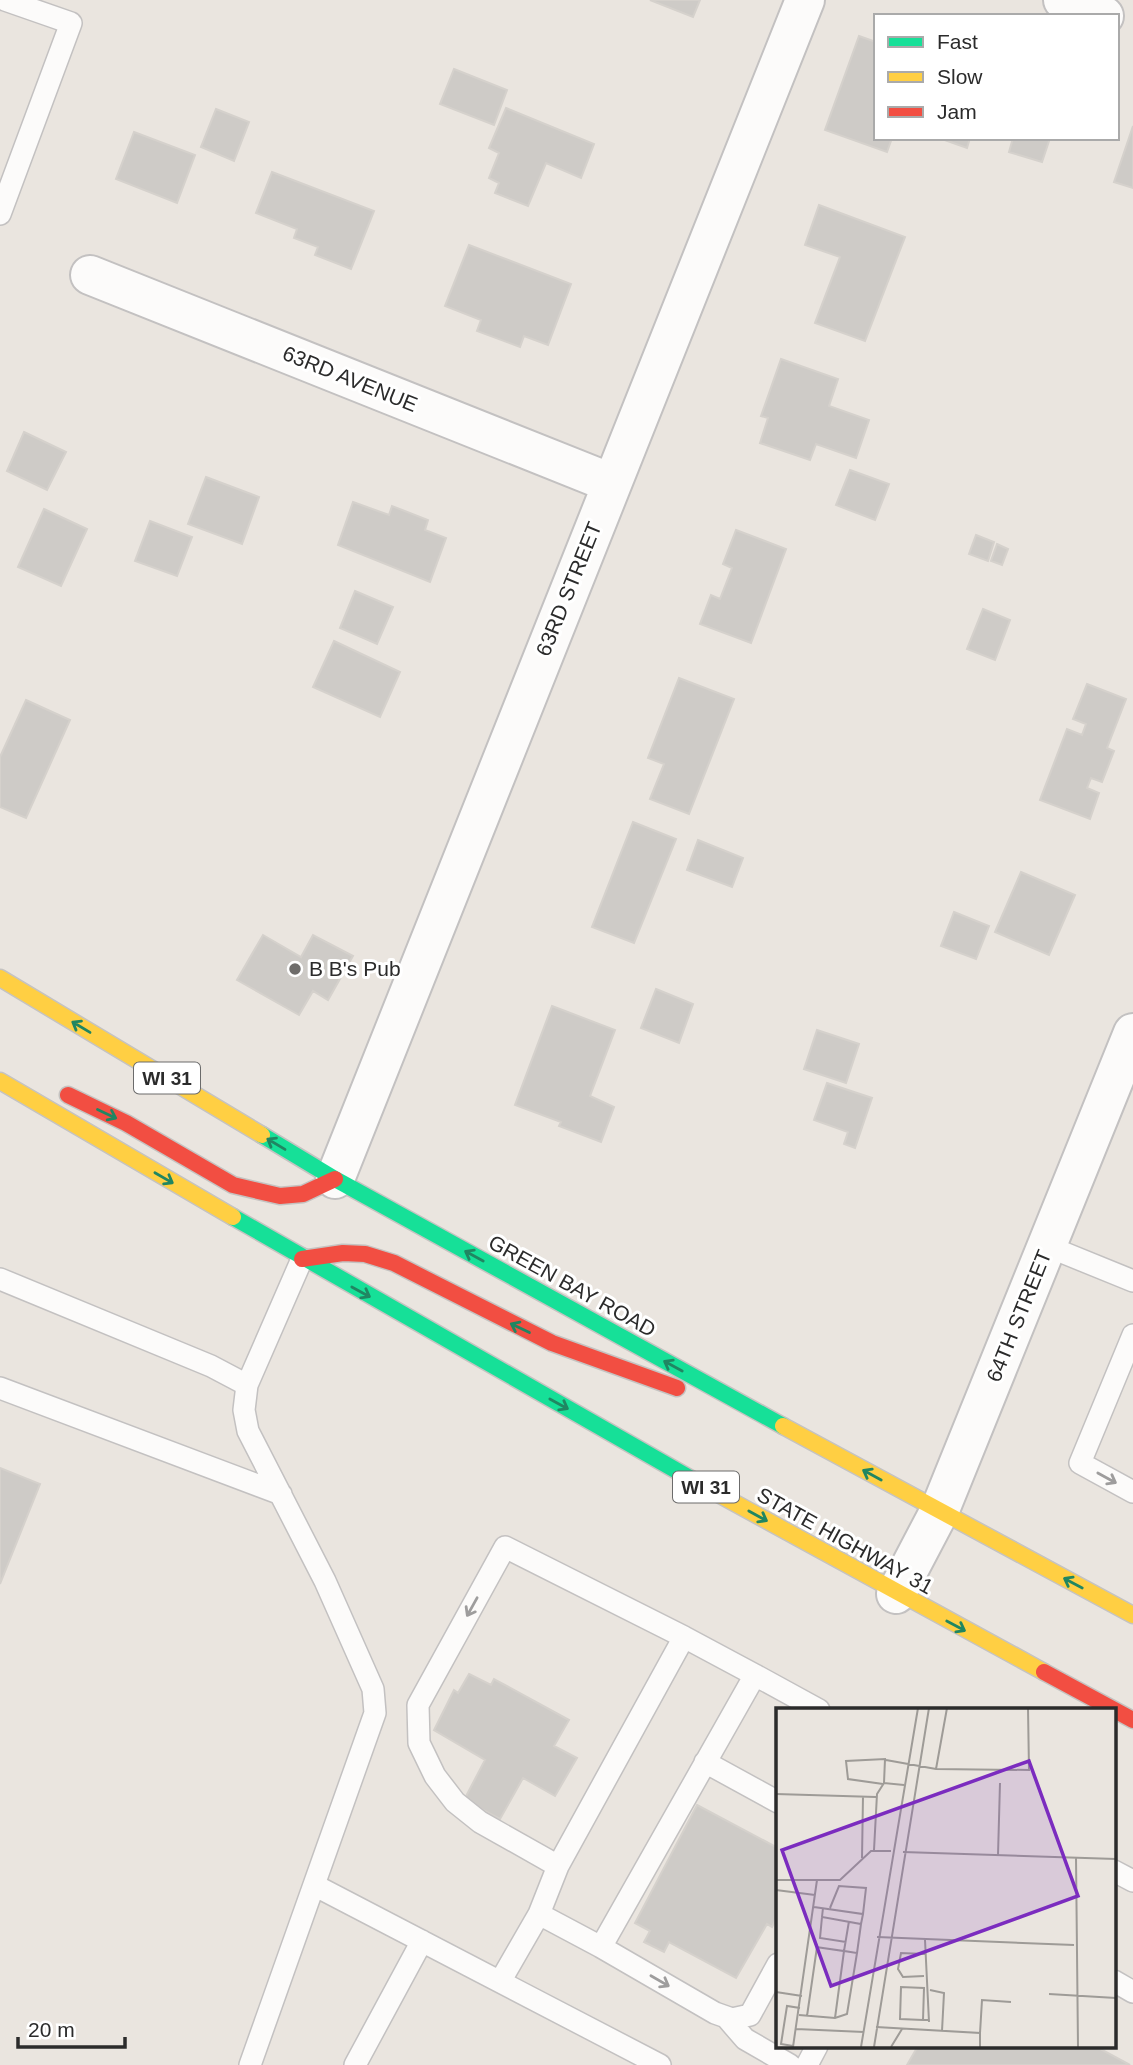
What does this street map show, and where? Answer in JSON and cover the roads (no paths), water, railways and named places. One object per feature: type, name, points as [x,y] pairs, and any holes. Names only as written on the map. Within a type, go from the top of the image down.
[{"type":"main road","name":"GREEN BAY ROAD","points":[[0,978],[335,1179],[939,1512],[1133,1615]]},
{"type":"main road","points":[[0,1066],[33,1081]]},
{"type":"main road","name":"WI 31","points":[[0,1081],[302,1259]]},
{"type":"main road","points":[[56,1090],[126,1123],[233,1185],[281,1196],[303,1194],[335,1179]]},
{"type":"main road","points":[[302,1259],[343,1253],[365,1254],[394,1263],[552,1343],[768,1418]]},
{"type":"main road","name":"STATE HIGHWAY 31","points":[[302,1259],[896,1594],[1110,1708]]},
{"type":"main road","name":"STATE HIGHWAY 31","points":[[1116,1711],[1133,1720]]},
{"type":"street","name":"63RD STREET","points":[[335,1179],[805,0]]},
{"type":"street","points":[[1063,0],[1099,14]]},
{"type":"street","name":"63RD AVENUE","points":[[90,275],[611,483]]},
{"type":"street","name":"64TH STREET","points":[[896,1594],[919,1556],[939,1512],[1133,1033]]},
{"type":"lane","points":[[0,214],[71,23],[5,0]]},
{"type":"lane","points":[[1047,1247],[1133,1281]]},
{"type":"lane","points":[[250,2065],[375,1713],[373,1689],[326,1581],[248,1431],[244,1410],[247,1385],[302,1259]]},
{"type":"lane","points":[[0,1279],[211,1366],[247,1385]]},
{"type":"lane","points":[[1133,1335],[1080,1463],[1133,1492]]},
{"type":"lane","points":[[0,1388],[281,1494]]},
{"type":"lane","points":[[558,1866],[480,1822],[455,1802],[435,1776],[419,1743],[418,1705],[505,1547],[684,1637],[815,1708]]},
{"type":"lane","points":[[501,1980],[540,1914],[558,1866],[684,1637]]},
{"type":"lane","points":[[601,1947],[755,1675]]},
{"type":"lane","points":[[705,1762],[776,1800]]},
{"type":"lane","points":[[1116,1872],[1133,1881]]},
{"type":"lane","points":[[314,1885],[660,2065]]},
{"type":"lane","points":[[540,1914],[732,2019],[750,2015],[776,1968]]},
{"type":"lane","points":[[355,2065],[422,1941]]},
{"type":"lane","points":[[1116,1983],[1133,1992]]},
{"type":"lane","points":[[726,2017],[745,2039],[808,2060]]},
{"type":"place","name":"B B's Pub","points":[[295,969]]}]
